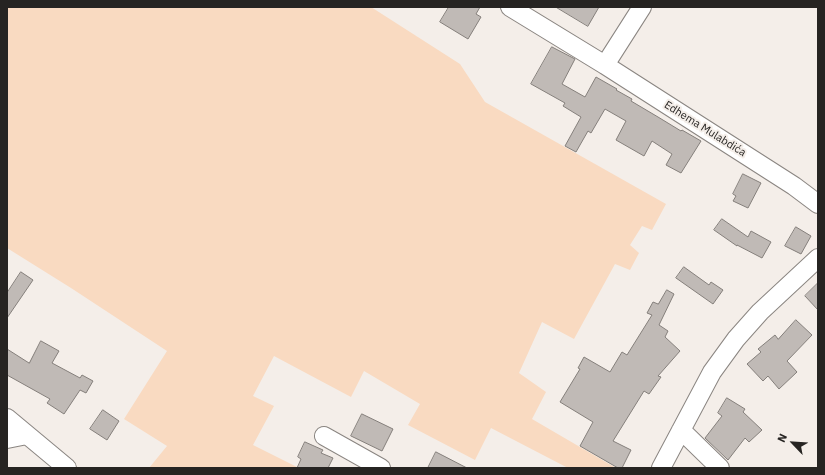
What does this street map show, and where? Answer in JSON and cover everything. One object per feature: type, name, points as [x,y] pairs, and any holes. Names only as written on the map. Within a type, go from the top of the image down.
[{"type":"street","name":"Edhema Mulabdića","points":[[510,7],[794,186],[818,204]]},
{"type":"street","points":[[605,66],[642,7]]},
{"type":"street","points":[[661,468],[712,372],[736,339],[760,312],[818,258]]},
{"type":"street","points":[[7,418],[67,468]]},
{"type":"street","points":[[681,430],[720,468]]},
{"type":"street","points":[[7,439],[27,435]]},
{"type":"street","points":[[324,436],[380,468]]},
{"type":"shaded area","points":[[7,7],[371,7],[460,64],[485,102],[666,204],[652,230],[642,226],[630,245],[639,253],[630,270],[615,264],[574,339],[542,322],[519,373],[546,392],[532,419],[616,468],[568,468],[491,428],[475,460],[408,425],[420,404],[364,371],[351,397],[274,356],[253,396],[274,406],[253,445],[299,468],[149,468],[167,446],[124,419],[167,351],[7,248]]},
{"type":"building","points":[[449,7],[480,7],[476,14],[481,17],[468,39],[440,22]]},
{"type":"building","points":[[556,7],[599,7],[588,26]]},
{"type":"building","points":[[552,47],[575,59],[562,84],[585,97],[596,77],[632,99],[631,101],[681,131],[682,130],[701,141],[681,173],[666,165],[672,154],[652,141],[644,156],[616,140],[626,121],[605,109],[591,133],[588,131],[576,152],[565,146],[581,117],[563,106],[565,103],[531,84]]},
{"type":"building","points":[[743,174],[761,183],[748,208],[733,201],[736,196],[733,194]]},
{"type":"building","points":[[722,219],[748,237],[751,231],[771,242],[762,258],[737,246],[714,230]]},
{"type":"building","points":[[796,227],[811,236],[801,254],[785,246]]},
{"type":"building","points":[[684,267],[709,285],[711,282],[723,290],[713,304],[676,278]]},
{"type":"building","points":[[21,272],[33,280],[7,318],[7,293]]},
{"type":"building","points":[[818,283],[818,310],[805,296]]},
{"type":"building","points":[[667,290],[674,294],[659,325],[668,331],[665,337],[680,351],[658,376],[661,377],[649,394],[644,391],[613,441],[631,450],[622,468],[618,468],[580,446],[593,422],[560,402],[580,369],[578,368],[584,357],[610,372],[622,352],[627,355],[652,315],[647,313],[653,302],[658,304]]},
{"type":"building","points":[[796,320],[812,335],[787,361],[797,372],[779,389],[768,376],[763,381],[747,364],[761,352],[758,349],[775,335],[778,339]]},
{"type":"building","points":[[41,341],[59,351],[52,363],[80,378],[82,375],[93,381],[86,393],[80,390],[64,414],[47,403],[50,399],[7,375],[7,349],[29,363]]},
{"type":"building","points":[[727,398],[745,409],[743,412],[762,430],[749,442],[745,438],[728,460],[705,438],[722,416],[718,413]]},
{"type":"building","points":[[103,410],[119,421],[107,440],[90,429]]},
{"type":"building","points":[[362,414],[393,429],[382,451],[351,436]]},
{"type":"building","points":[[305,442],[323,450],[321,453],[333,458],[328,468],[297,468],[301,459],[298,457]]},
{"type":"building","points":[[436,452],[467,468],[428,468]]}]
